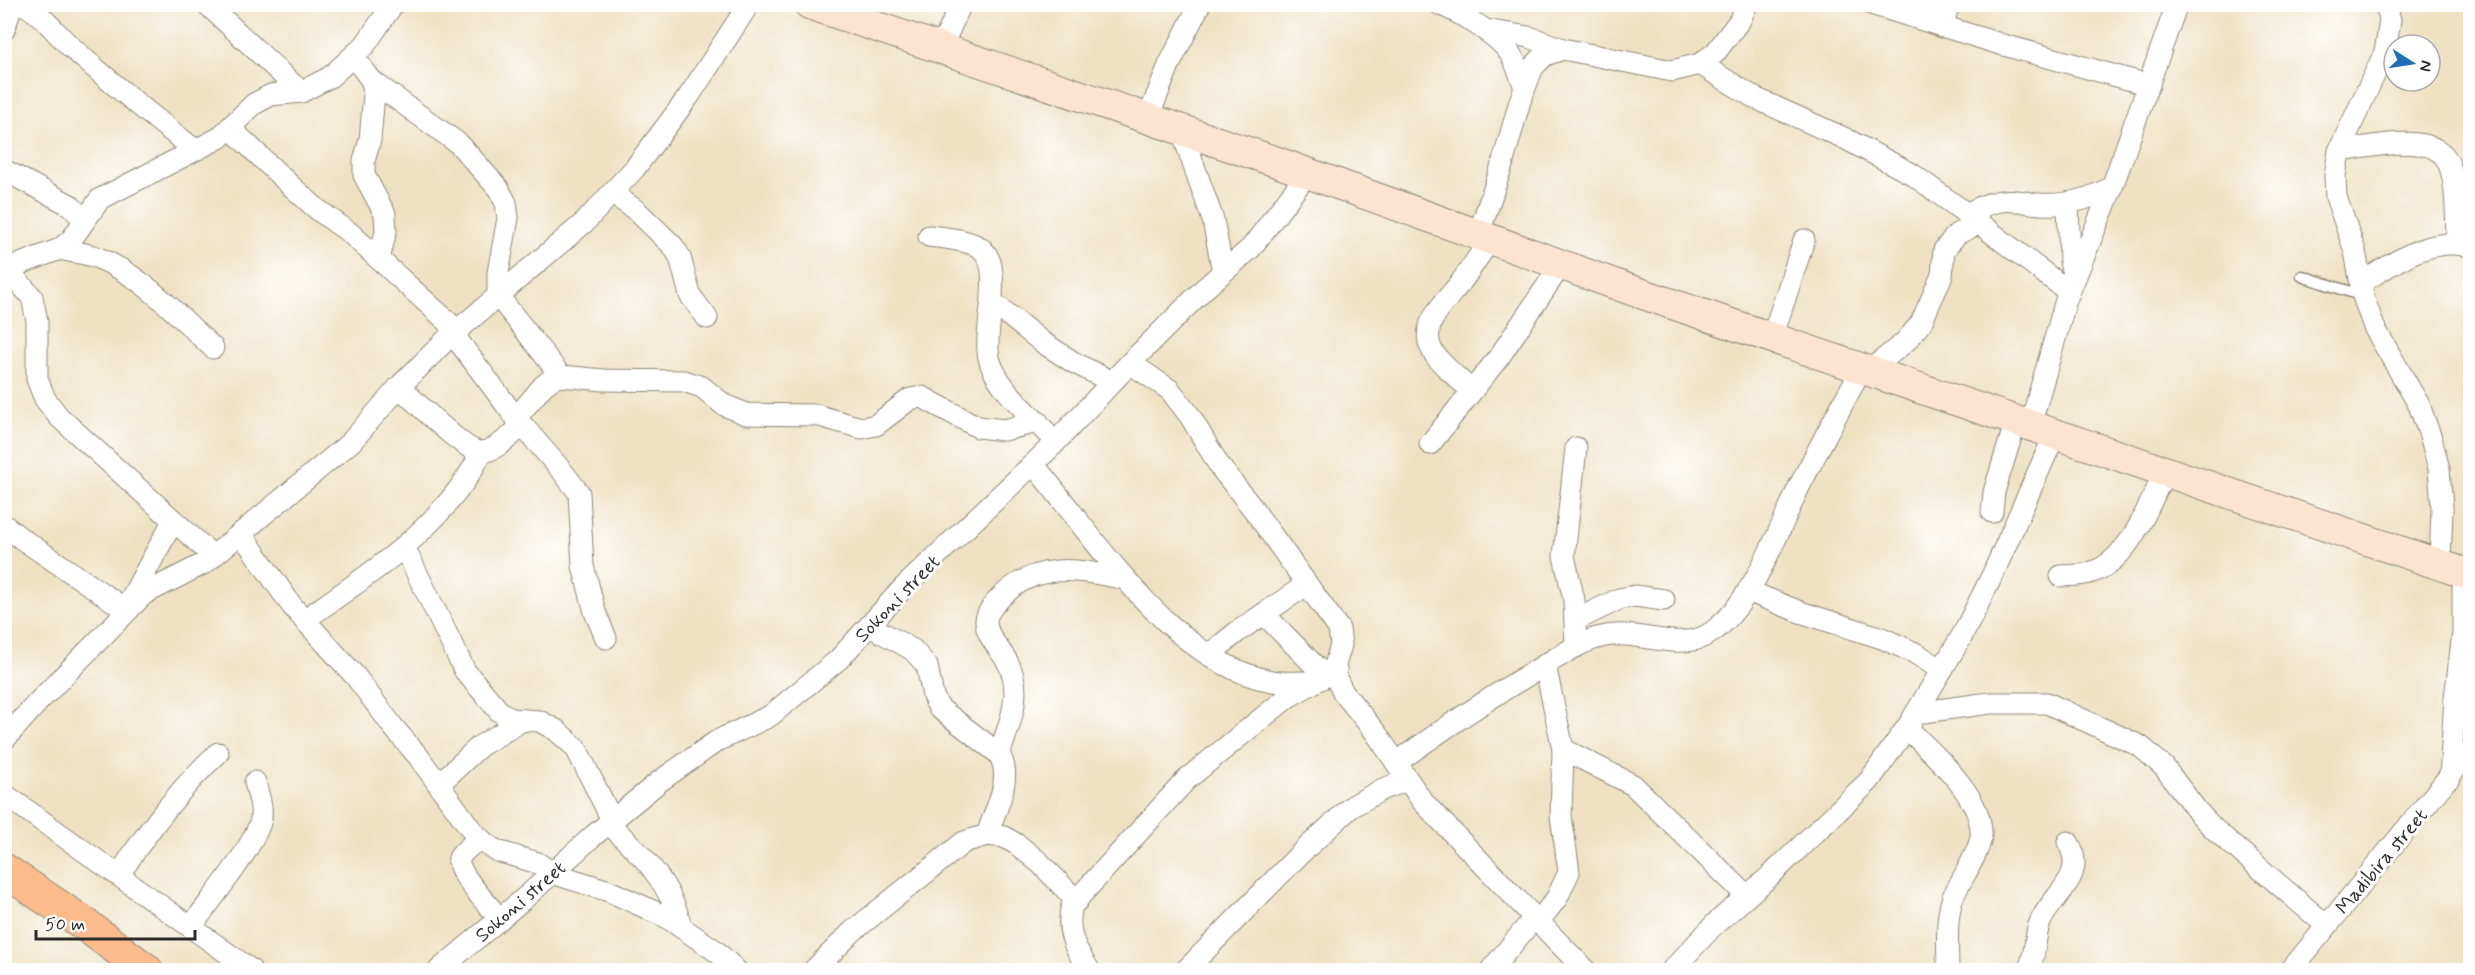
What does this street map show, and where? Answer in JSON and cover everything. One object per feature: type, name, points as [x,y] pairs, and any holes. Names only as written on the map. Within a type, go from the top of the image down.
[{"type":"highway","points":[[4,870],[83,923],[146,970]]},
{"type":"street","points":[[4,30],[12,4]]},
{"type":"street","points":[[23,4],[34,10],[58,36],[103,76],[195,150]]},
{"type":"street","points":[[207,4],[301,92]]},
{"type":"street","points":[[213,556],[59,417],[45,399],[37,379],[37,321],[32,297],[6,267],[60,249],[71,240],[100,199],[219,138],[254,104],[271,95],[301,92],[330,77],[365,45],[393,4]]},
{"type":"street","points":[[4,740],[124,612],[144,594],[205,563],[351,442],[399,387],[455,332],[585,222],[635,168],[689,96],[749,4]]},
{"type":"street","points":[[809,4],[1181,129],[1561,265],[2458,571]]},
{"type":"street","points":[[941,48],[961,4]]},
{"type":"street","points":[[1148,118],[1169,65],[1200,4]]},
{"type":"street","points":[[1439,4],[1453,10],[1484,30],[1509,52],[1525,87]]},
{"type":"street","points":[[1484,30],[1529,37],[1563,49],[1672,71],[1700,64],[1715,53],[1740,20],[1748,4]]},
{"type":"street","points":[[1871,4],[1942,27],[2149,85]]},
{"type":"street","points":[[1942,27],[1949,4]]},
{"type":"street","points":[[1672,970],[1715,924],[1869,781],[1911,720],[1962,636],[1992,576],[2072,286],[2112,187],[2177,4]]},
{"type":"street","points":[[2386,4],[2390,20],[2385,52],[2339,151],[2335,176],[2336,197],[2355,251],[2362,290],[2374,327],[2419,405],[2439,469],[2442,508],[2458,571],[2463,633],[2455,698],[2450,778]]},
{"type":"street","points":[[1472,391],[1434,354],[1429,339],[1429,325],[1438,309],[1460,283],[1484,238],[1525,87],[1533,67],[1545,55],[1563,49]]},
{"type":"street","points":[[353,56],[372,81],[459,144],[502,195],[506,203],[508,218],[498,273],[498,296],[561,376]]},
{"type":"street","points":[[1700,64],[1755,98],[1844,138],[1912,174],[2072,286]]},
{"type":"street","points":[[372,81],[374,94],[364,175],[385,214],[386,231],[379,259]]},
{"type":"street","points":[[230,128],[311,204],[350,233],[379,259],[455,332],[519,422],[579,493],[583,566],[595,612],[606,638]]},
{"type":"street","points":[[1181,129],[1213,220],[1223,272]]},
{"type":"street","points":[[2339,151],[2411,142],[2432,147],[2445,156],[2451,174],[2464,244],[2427,246],[2362,290]]},
{"type":"street","points":[[4,170],[70,205],[84,220]]},
{"type":"street","name":"Sokoni street","points":[[439,970],[610,821],[660,781],[717,741],[770,716],[839,659],[905,586],[1056,442],[1130,363],[1223,272],[1251,248],[1308,173]]},
{"type":"street","points":[[1186,970],[1301,853],[1351,807],[1383,789],[1475,707],[1576,647],[1602,636],[1635,634],[1678,642],[1697,640],[1712,632],[1728,617],[1748,591],[1819,447],[1865,370],[1905,342],[1921,323],[1942,274],[1944,250],[1957,234],[1973,218],[1997,201],[2016,200],[2039,204],[2068,203],[2096,195],[2112,187]]},
{"type":"street","points":[[612,193],[637,212],[673,246],[680,257],[690,295],[707,318]]},
{"type":"street","points":[[2068,203],[2072,286]]},
{"type":"street","points":[[929,236],[962,241],[980,247],[991,262],[992,302],[988,357],[993,370],[1008,391],[1056,442]]},
{"type":"street","points":[[1772,338],[1804,240]]},
{"type":"street","points":[[60,249],[96,257],[133,278],[163,301],[213,348]]},
{"type":"street","points":[[1430,444],[1499,357],[1561,265]]},
{"type":"street","points":[[992,302],[1042,342],[1072,362],[1112,382]]},
{"type":"street","points":[[1089,970],[1079,955],[1069,930],[1072,905],[1187,778],[1288,697],[1325,676],[1335,665],[1341,645],[1339,629],[1250,504],[1220,467],[1190,416],[1170,390],[1130,363]]},
{"type":"street","points":[[304,620],[341,592],[358,583],[404,547],[470,476],[482,452],[501,443],[519,422],[543,386],[553,378],[561,376],[604,380],[684,381],[702,387],[724,405],[746,414],[816,415],[861,428],[876,425],[910,399],[922,397],[978,428],[1004,430],[1038,422]]},
{"type":"street","points":[[399,387],[471,449],[482,452]]},
{"type":"street","points":[[1992,512],[1994,492],[2034,427]]},
{"type":"street","points":[[1576,448],[1564,556],[1574,600],[1576,647]]},
{"type":"street","points":[[1033,464],[1126,579],[1176,632],[1209,655],[1237,669],[1272,681],[1325,676]]},
{"type":"street","points":[[2061,576],[2089,574],[2103,567],[2123,549],[2142,522],[2164,471]]},
{"type":"street","points":[[124,612],[173,521]]},
{"type":"street","points":[[4,525],[124,612]]},
{"type":"street","points":[[241,533],[304,620],[356,677],[479,838],[497,851],[538,863],[552,873],[609,891],[666,917],[716,951],[736,970]]},
{"type":"street","points":[[404,547],[465,671],[499,711],[511,719],[539,722],[556,730],[576,748],[610,821],[671,895],[681,927]]},
{"type":"street","points":[[999,754],[1014,702],[1016,685],[1009,665],[988,631],[986,619],[993,605],[1004,594],[1045,571],[1065,569],[1126,579]]},
{"type":"street","points":[[1209,655],[1237,632],[1306,585]]},
{"type":"street","points":[[1748,591],[1800,612],[1882,638],[1915,653],[1942,670]]},
{"type":"street","points":[[1576,620],[1619,599],[1635,596],[1664,600]]},
{"type":"street","points":[[1264,614],[1343,692],[1423,802],[1585,970]]},
{"type":"street","points":[[870,626],[913,650],[927,666],[933,696],[939,708],[999,754],[1005,764],[1006,781],[987,835]]},
{"type":"street","points":[[1491,970],[1557,898],[1569,872],[1561,816],[1563,749],[1545,665]]},
{"type":"street","points":[[1911,720],[1990,703],[2047,703],[2140,746],[2164,767],[2214,829],[2327,926]]},
{"type":"street","points":[[439,784],[480,746],[523,720]]},
{"type":"street","points":[[1911,720],[1960,784],[1972,802],[1980,821],[1982,837],[1953,899],[1948,923],[1948,970]]},
{"type":"street","points":[[1563,749],[1633,785],[1747,896]]},
{"type":"street","name":"Madibira street","points":[[2290,970],[2470,751]]},
{"type":"street","points":[[119,874],[142,839],[177,794],[218,753]]},
{"type":"street","points":[[191,927],[247,847],[260,822],[261,804],[255,782]]},
{"type":"street","points":[[4,794],[251,970]]},
{"type":"street","points":[[814,970],[853,932],[964,842],[987,835],[1004,837],[1018,845],[1040,863],[1077,901]]},
{"type":"street","points":[[479,838],[460,857],[458,863],[462,874],[500,919]]},
{"type":"street","points":[[2028,970],[2040,922],[2070,879],[2075,863],[2074,852],[2068,842]]},
{"type":"lane","points":[[2302,276],[2362,290]]}]
